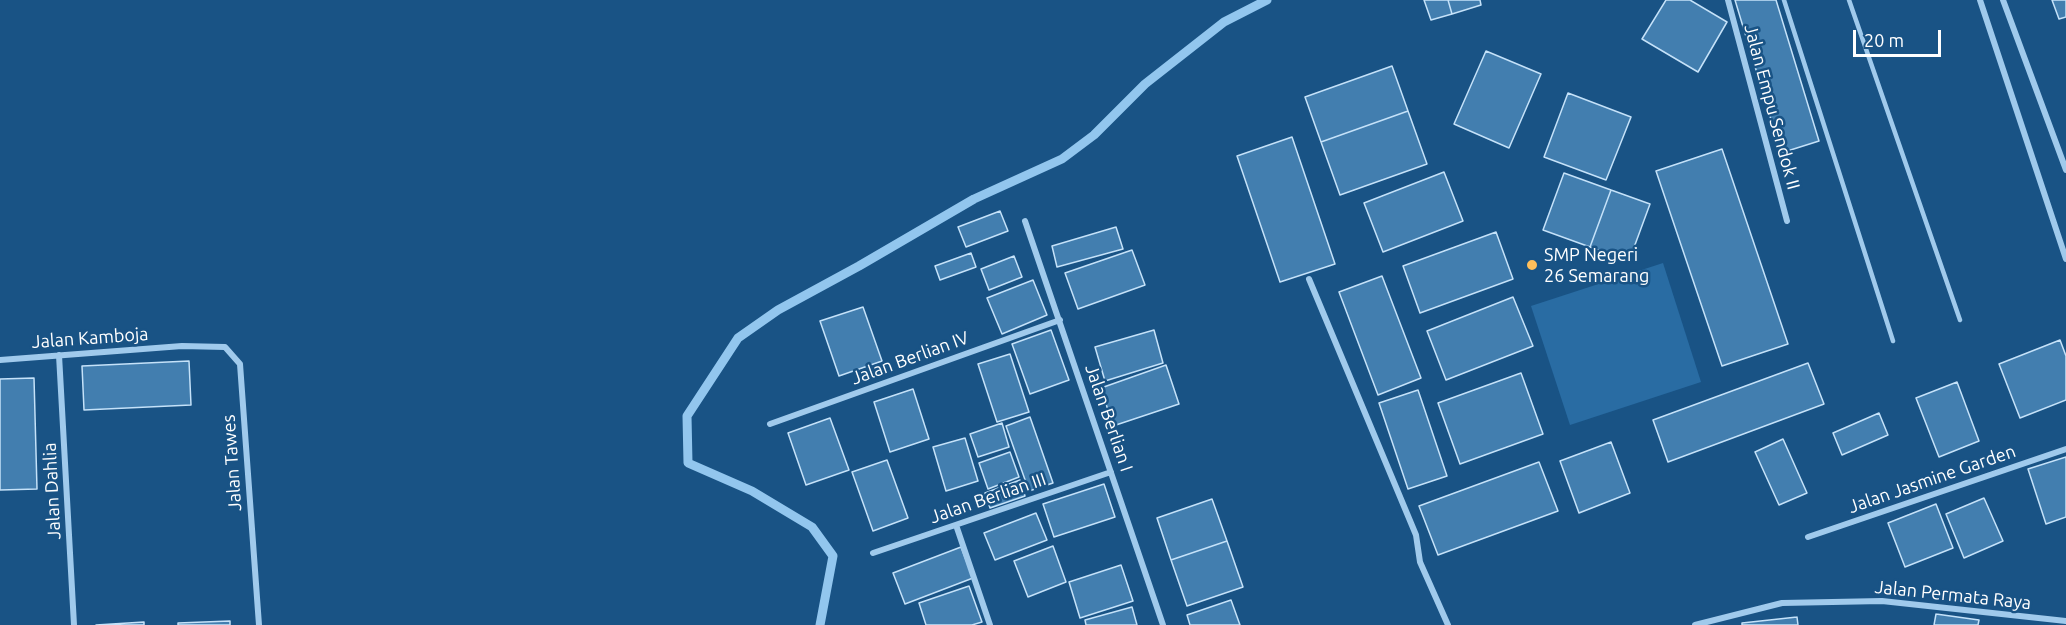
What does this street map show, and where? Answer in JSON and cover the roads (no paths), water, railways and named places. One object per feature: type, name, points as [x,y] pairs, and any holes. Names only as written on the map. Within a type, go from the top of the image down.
[{"type":"street","name":"Jalan Empu Sendok II","points":[[1728,0],[1787,221]]},
{"type":"street","points":[[1980,0],[2066,259]]},
{"type":"street","points":[[2003,0],[2066,170]]},
{"type":"street","name":"Jalan Berlian I","points":[[1025,221],[1163,625]]},
{"type":"street","points":[[1309,279],[1416,535],[1420,562],[1448,625]]},
{"type":"street","name":"Jalan Berlian IV","points":[[770,424],[1060,320]]},
{"type":"street","name":"Jalan Kamboja","points":[[0,360],[182,346]]},
{"type":"street","name":"Jalan Tawes","points":[[182,346],[225,347],[240,363],[259,625]]},
{"type":"street","name":"Jalan Dahlia","points":[[59,355],[74,625]]},
{"type":"street","name":"Jalan Jasmine Garden","points":[[1808,537],[2066,449]]},
{"type":"street","name":"Jalan Berlian III","points":[[873,553],[1111,472]]},
{"type":"street","points":[[956,525],[990,625]]},
{"type":"street","name":"Jalan Permata Raya","points":[[1695,625],[1782,603],[1882,601],[2066,621]]},
{"type":"lane","points":[[1784,0],[1893,341]]},
{"type":"lane","points":[[1849,0],[1960,320]]},
{"type":"waterway","points":[[820,625],[833,556],[812,527],[752,491],[688,463],[687,416],[738,338],[778,310],[974,199],[1062,159],[1094,135],[1145,84],[1224,22],[1267,0]]},
{"type":"place","name":"SMP Negeri 26 Semarang","points":[[1532,265]]}]
